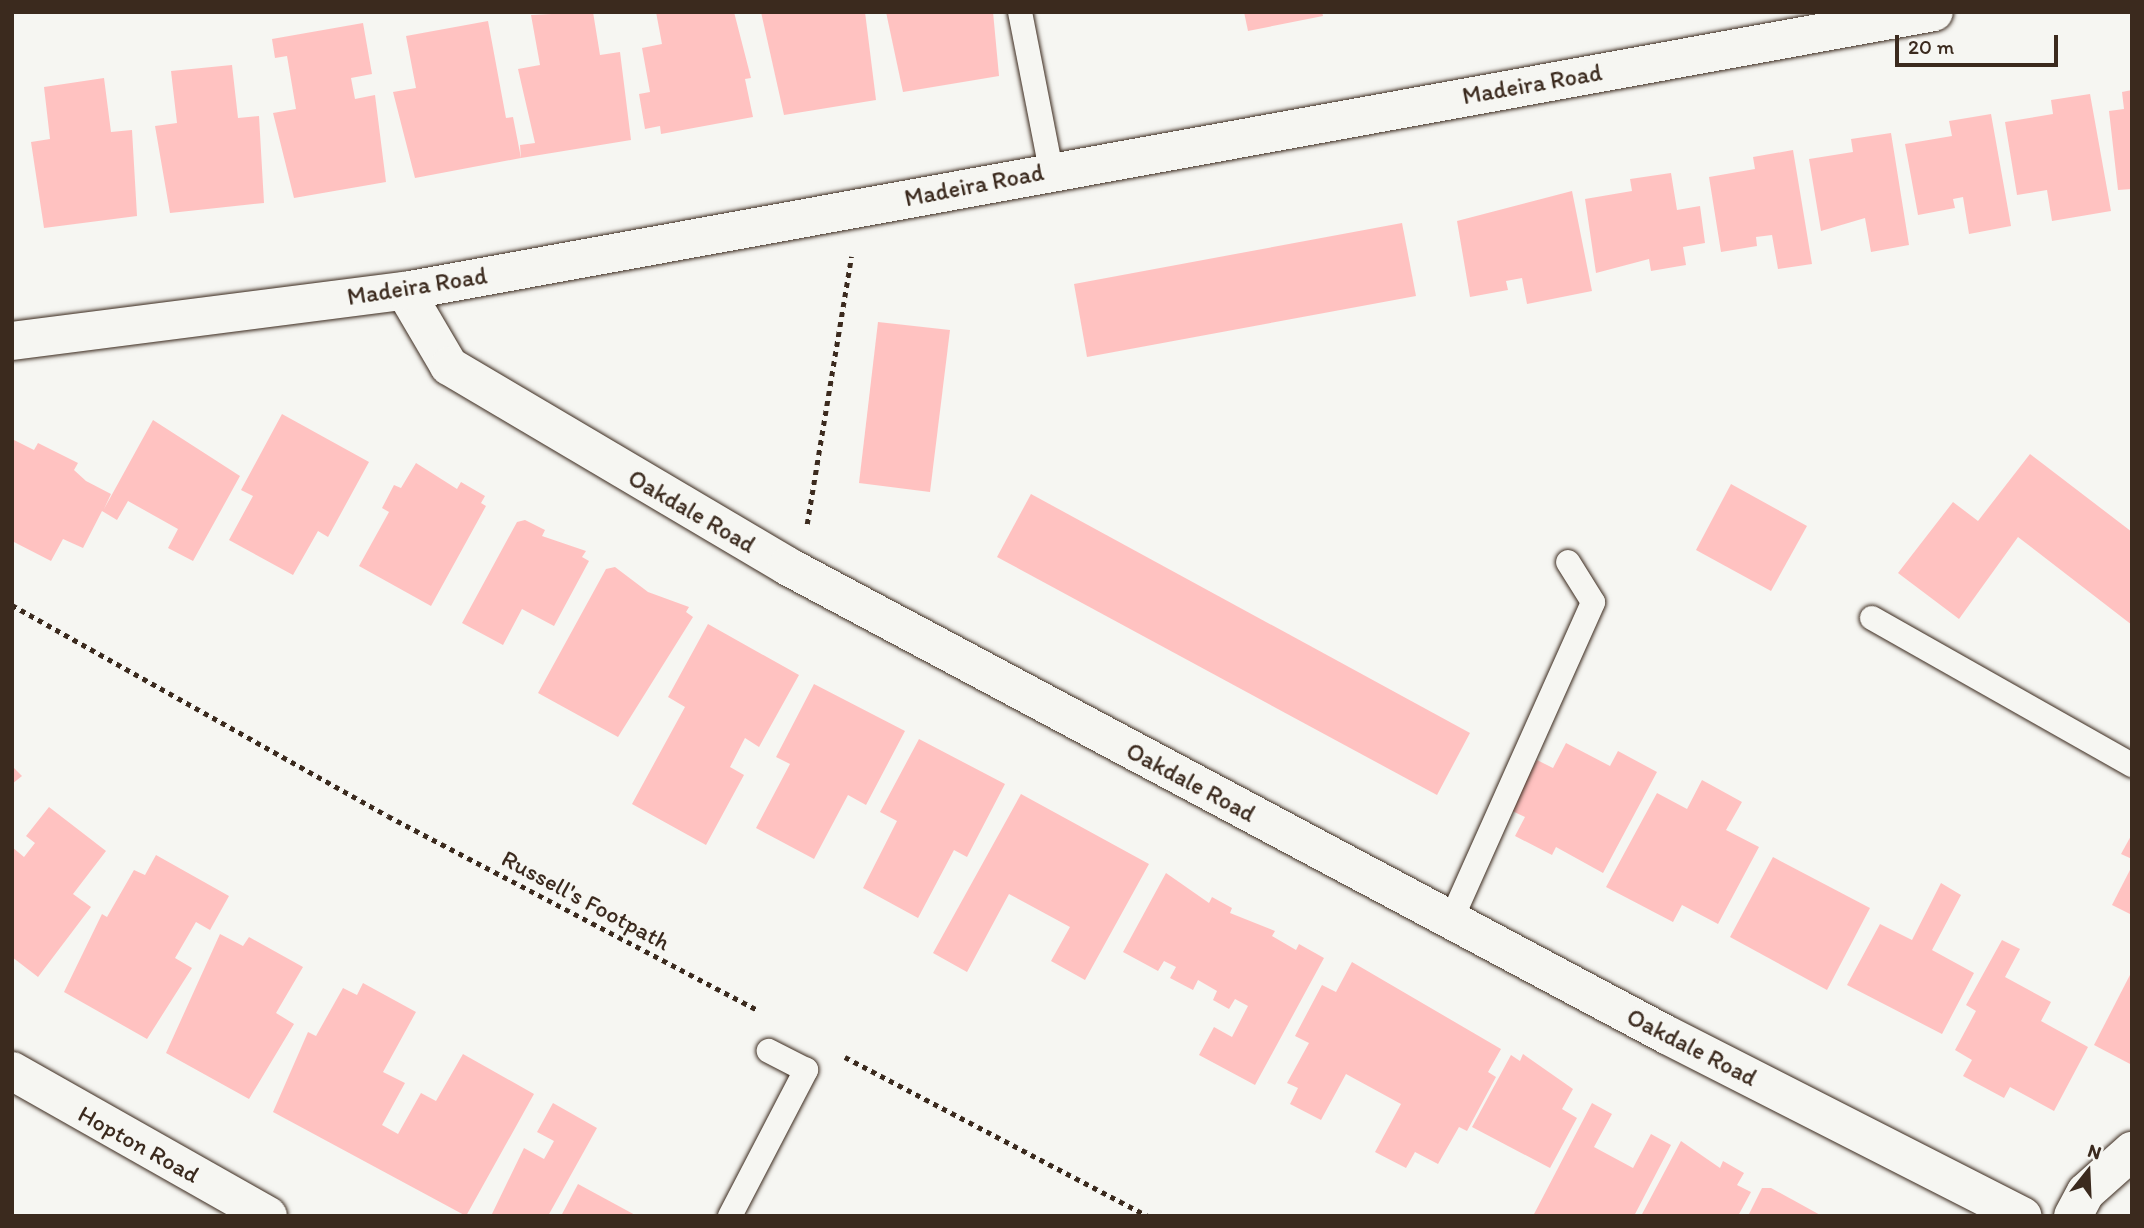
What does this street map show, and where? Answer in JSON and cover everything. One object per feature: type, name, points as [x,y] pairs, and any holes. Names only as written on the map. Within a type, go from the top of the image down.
[{"type":"street","name":"Madeira Road","points":[[12,341],[405,291],[1051,170],[1934,12]]},
{"type":"street","name":"Oakdale Road","points":[[405,291],[449,366],[786,566],[1999,1210]]},
{"type":"street","name":"Hopton Road","points":[[12,1071],[268,1216]]},
{"type":"street","points":[[2073,1216],[2086,1192],[2132,1151]]},
{"type":"lane","points":[[1020,12],[1051,170]]},
{"type":"lane","points":[[1451,920],[1593,603],[1568,562]]},
{"type":"lane","points":[[1872,618],[2132,765]]},
{"type":"lane","points":[[730,1216],[806,1070],[769,1051]]},
{"type":"path","points":[[786,566],[813,511],[851,256],[867,205]]},
{"type":"path","name":"Russell's Footpath","points":[[12,605],[387,816],[763,1013]]},
{"type":"path","points":[[836,1052],[1148,1216]]},
{"type":"building","points":[[593,12],[600,55],[620,52],[631,140],[521,158],[520,145],[535,143],[518,69],[540,65],[531,15]]},
{"type":"building","points":[[656,12],[734,12],[751,78],[745,79],[753,117],[661,134],[660,126],[645,129],[639,94],[650,92],[642,48],[662,44]]},
{"type":"building","points":[[761,12],[865,12],[876,100],[784,115]]},
{"type":"building","points":[[886,12],[993,12],[999,76],[903,92]]},
{"type":"building","points":[[1244,12],[1322,12],[1323,16],[1248,31]]},
{"type":"building","points":[[488,21],[506,118],[513,117],[521,158],[415,178],[393,92],[416,88],[406,36]]},
{"type":"building","points":[[363,23],[372,74],[351,78],[355,99],[375,95],[386,182],[294,198],[273,113],[296,109],[287,56],[275,58],[272,39]]},
{"type":"building","points":[[232,65],[238,118],[259,116],[264,203],[170,213],[155,126],[177,123],[171,71]]},
{"type":"building","points":[[104,78],[111,132],[132,130],[137,216],[44,228],[31,142],[50,139],[44,87]]},
{"type":"building","points":[[2132,90],[2132,189],[2118,190],[2109,111],[2124,109],[2122,92]]},
{"type":"building","points":[[2090,94],[2111,211],[2052,221],[2047,190],[2017,195],[2005,122],[2053,114],[2051,100]]},
{"type":"building","points":[[1991,114],[2011,226],[1969,234],[1963,197],[1953,199],[1955,208],[1918,215],[1905,144],[1952,136],[1949,121]]},
{"type":"building","points":[[1891,133],[1909,245],[1871,252],[1865,218],[1821,231],[1809,159],[1853,152],[1851,139]]},
{"type":"building","points":[[1793,150],[1812,264],[1778,269],[1772,235],[1756,237],[1757,246],[1721,252],[1709,177],[1755,169],[1753,157]]},
{"type":"building","points":[[1671,173],[1677,210],[1700,206],[1705,243],[1683,247],[1686,265],[1651,271],[1649,259],[1596,273],[1585,199],[1632,191],[1630,179]]},
{"type":"building","points":[[1572,191],[1592,291],[1527,304],[1522,278],[1506,281],[1508,290],[1470,297],[1457,221]]},
{"type":"building","points":[[1402,223],[1416,296],[1087,357],[1074,284]]},
{"type":"building","points":[[878,322],[950,330],[930,492],[859,483]]},
{"type":"building","points":[[282,414],[369,462],[328,537],[318,531],[293,575],[229,540],[253,496],[241,490]]},
{"type":"building","points":[[153,420],[240,476],[193,561],[168,548],[178,529],[128,501],[117,520],[102,511],[83,548],[63,539],[51,561],[12,541],[12,439],[34,450],[38,443],[78,463],[74,470],[86,481],[111,494],[104,509]]},
{"type":"building","points":[[2030,454],[2132,532],[2132,625],[2018,537],[1959,619],[1898,573],[1953,502],[1978,521]]},
{"type":"building","points":[[416,463],[457,489],[461,482],[485,496],[481,503],[486,506],[431,606],[359,566],[389,512],[382,508],[394,485],[401,488]]},
{"type":"building","points":[[1731,484],[1807,526],[1771,591],[1696,550]]},
{"type":"building","points":[[1031,494],[1470,733],[1437,795],[997,557]]},
{"type":"building","points":[[525,520],[545,530],[542,536],[586,551],[582,557],[589,561],[554,626],[522,609],[503,645],[462,623],[517,522]]},
{"type":"building","points":[[615,567],[648,592],[689,607],[686,612],[693,617],[618,737],[538,693],[606,569]]},
{"type":"building","points":[[708,624],[799,675],[759,747],[745,738],[730,767],[744,775],[706,845],[632,804],[685,707],[668,697]]},
{"type":"building","points":[[814,684],[905,731],[866,805],[848,795],[814,859],[756,828],[790,764],[776,757]]},
{"type":"building","points":[[919,739],[1005,784],[967,857],[954,850],[918,918],[863,888],[897,821],[880,812]]},
{"type":"building","points":[[1566,743],[1610,766],[1618,751],[1657,772],[1603,873],[1556,847],[1552,855],[1515,836],[1525,817],[1510,810],[1537,760],[1553,768]]},
{"type":"building","points":[[12,766],[22,776],[12,784]]},
{"type":"building","points":[[1702,780],[1742,802],[1726,830],[1759,847],[1718,924],[1682,905],[1673,922],[1606,887],[1657,793],[1687,809]]},
{"type":"building","points":[[1021,794],[1149,864],[1085,980],[1051,961],[1070,927],[1009,894],[967,972],[933,953]]},
{"type":"building","points":[[49,807],[106,851],[73,894],[91,907],[38,977],[12,957],[12,847],[24,857],[35,843],[26,836]]},
{"type":"building","points":[[2132,834],[2132,859],[2121,854]]},
{"type":"building","points":[[156,855],[229,896],[210,930],[196,922],[175,958],[192,968],[147,1039],[64,992],[102,914],[107,917],[134,870],[145,875]]},
{"type":"building","points":[[1773,857],[1870,908],[1827,990],[1730,937]]},
{"type":"building","points":[[2132,866],[2132,915],[2112,905]]},
{"type":"building","points":[[1166,873],[1209,903],[1212,897],[1232,908],[1230,913],[1275,931],[1272,936],[1296,950],[1299,944],[1324,958],[1255,1085],[1199,1055],[1214,1027],[1232,1037],[1248,1006],[1235,999],[1229,1009],[1213,1000],[1217,991],[1198,980],[1193,990],[1170,978],[1176,967],[1164,961],[1158,971],[1123,952]]},
{"type":"building","points":[[1941,883],[1961,895],[1932,950],[1974,973],[1942,1034],[1847,985],[1880,924],[1912,940]]},
{"type":"building","points":[[220,934],[243,946],[249,937],[303,967],[276,1013],[294,1024],[249,1099],[166,1053]]},
{"type":"building","points":[[2002,940],[2020,949],[2005,977],[2051,1002],[2041,1021],[2088,1047],[2054,1111],[2010,1087],[2004,1098],[1963,1076],[1972,1060],[1955,1050],[1976,1011],[1966,1005]]},
{"type":"building","points":[[1352,962],[1501,1049],[1488,1072],[1496,1077],[1467,1131],[1459,1127],[1438,1164],[1415,1152],[1406,1168],[1375,1152],[1401,1104],[1346,1074],[1321,1120],[1290,1104],[1298,1088],[1287,1083],[1309,1043],[1295,1036],[1322,985],[1336,992]]},
{"type":"building","points":[[2132,971],[2132,1065],[2094,1045]]},
{"type":"building","points":[[363,983],[416,1012],[383,1072],[405,1083],[382,1125],[398,1134],[421,1093],[436,1101],[463,1054],[534,1094],[466,1216],[273,1112],[308,1032],[316,1036],[343,988],[357,995]]},
{"type":"building","points":[[1523,1054],[1573,1089],[1562,1109],[1577,1118],[1550,1168],[1472,1127],[1511,1055],[1520,1061]]},
{"type":"building","points":[[553,1103],[597,1128],[548,1216],[491,1216],[524,1148],[544,1159],[554,1141],[537,1132]]},
{"type":"building","points":[[1592,1103],[1612,1114],[1594,1147],[1633,1168],[1651,1134],[1671,1145],[1634,1216],[1533,1216]]},
{"type":"building","points":[[1681,1141],[1720,1168],[1723,1161],[1744,1173],[1737,1185],[1751,1192],[1738,1216],[1641,1216]]},
{"type":"building","points":[[578,1184],[637,1216],[561,1216]]},
{"type":"building","points":[[1762,1188],[1771,1188],[1822,1216],[1748,1216]]}]
